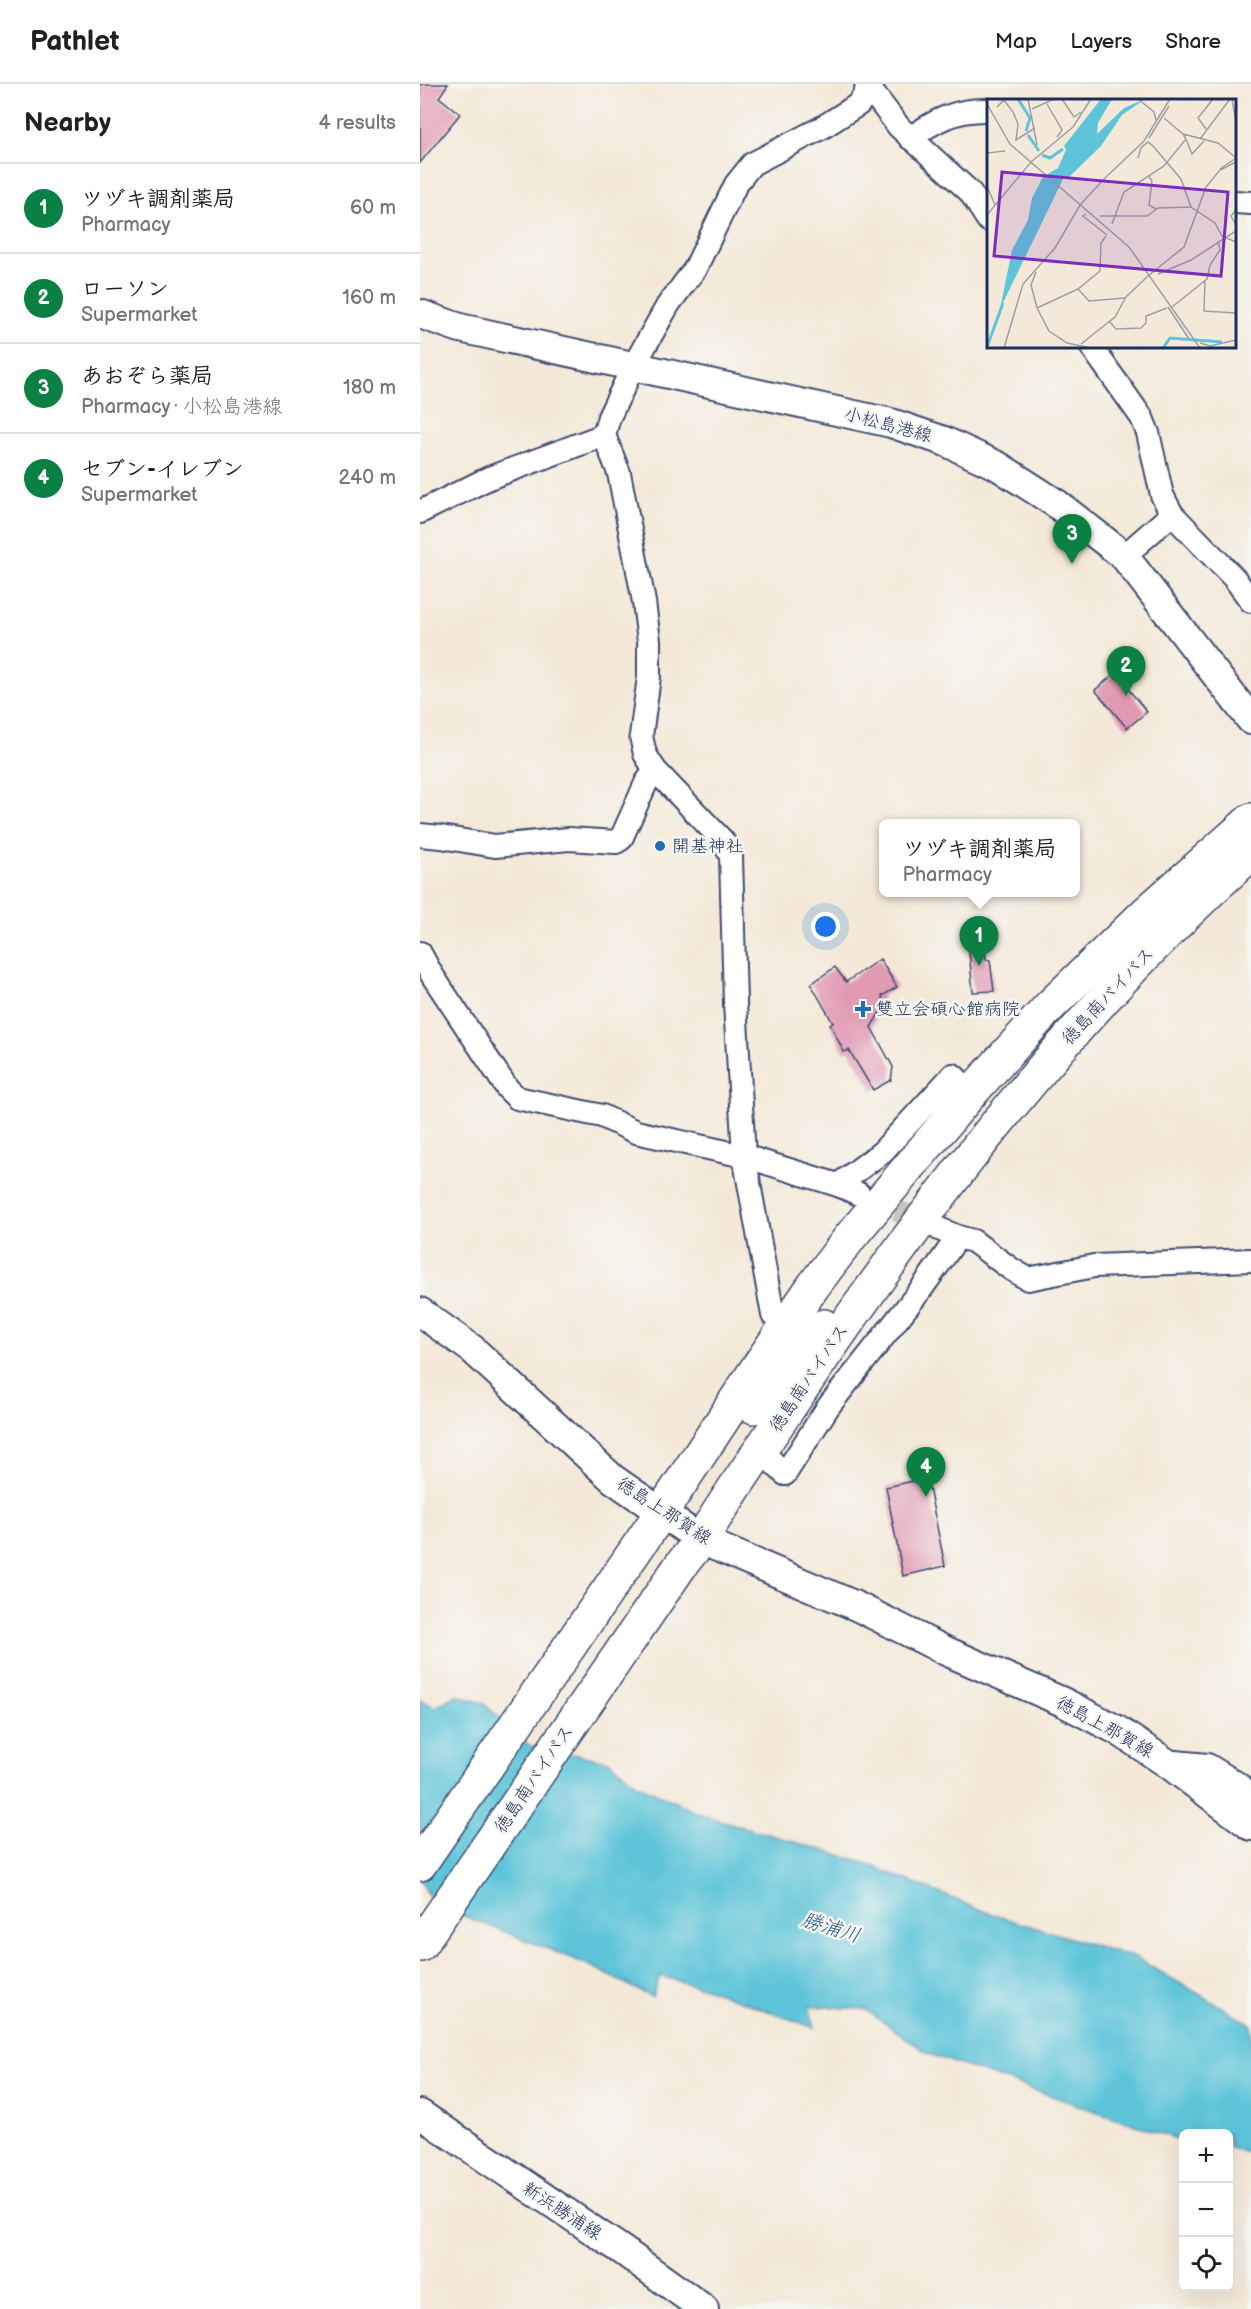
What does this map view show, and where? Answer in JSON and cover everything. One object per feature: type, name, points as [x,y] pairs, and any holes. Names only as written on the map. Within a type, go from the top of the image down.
[{"type":"highway","name":"徳島南バイパス","points":[[420,1945],[671,1534],[757,1368],[814,1285],[915,1158],[970,1093],[1049,1007],[1121,959],[1251,820]]},
{"type":"highway","name":"徳島南バイパス","points":[[1154,926],[1251,854]]},
{"type":"highway","name":"徳島南バイパス","points":[[420,1864],[671,1534],[760,1450],[892,1260],[999,1120],[1070,1037],[1121,959]]},
{"type":"highway","points":[[671,1534],[738,1429],[774,1381],[845,1304],[892,1260]]},
{"type":"main road","name":"小松島港線","points":[[420,314],[460,328],[891,423],[944,441],[998,466],[1057,504],[1124,556],[1251,720]]},
{"type":"main road","name":"徳島上那賀線","points":[[420,1312],[472,1349],[671,1534]]},
{"type":"main road","name":"徳島上那賀線","points":[[420,1320],[570,1462],[671,1534],[854,1617],[946,1651],[1063,1702],[1116,1730],[1170,1765],[1251,1826]]},
{"type":"main road","points":[[1170,1765],[1207,1768],[1251,1798]]},
{"type":"main road","name":"新浜勝浦線","points":[[420,2114],[619,2248],[704,2309]]},
{"type":"street","points":[[773,1315],[769,1281],[744,1156],[736,1014],[731,856],[723,841],[656,770],[645,753],[641,736],[649,677],[644,602],[619,473],[604,435],[609,417],[633,367],[668,305],[695,269],[736,184],[752,164],[823,127],[859,104],[869,85],[910,138],[970,192],[987,218]]},
{"type":"street","points":[[910,138],[930,124],[958,111],[987,110]]},
{"type":"street","points":[[1236,202],[1251,203]]},
{"type":"street","points":[[1092,348],[1142,418],[1148,433],[1162,495],[1172,514],[1235,579],[1251,601]]},
{"type":"street","points":[[420,512],[489,478],[604,435]]},
{"type":"street","points":[[1124,556],[1172,514]]},
{"type":"street","points":[[420,835],[495,846],[569,839],[616,842],[621,839],[646,783],[656,770]]},
{"type":"street","points":[[420,953],[507,1088],[517,1098],[602,1116],[636,1132],[744,1156],[838,1185],[859,1194]]},
{"type":"street","points":[[838,1185],[882,1152],[953,1075],[970,1093]]},
{"type":"street","points":[[760,1450],[786,1474],[828,1407],[922,1288],[949,1233],[973,1241],[1028,1279],[1094,1266],[1251,1260]]},
{"type":"water","name":"勝浦川","points":[[456,1695],[483,1703],[530,1746],[609,1761],[637,1784],[702,1815],[857,1860],[991,1914],[1136,1958],[1251,2024],[1251,2152],[1233,2149],[1233,2129],[1179,2129],[1179,2139],[1177,2139],[929,2054],[865,2009],[809,2006],[815,2028],[705,1988],[660,1976],[652,1997],[589,1965],[433,1904],[420,1878],[420,1700],[436,1707]]},
{"type":"building","points":[[420,84],[448,84],[439,97],[460,114],[420,163]]},
{"type":"building","points":[[1115,673],[1147,712],[1127,728],[1095,690]]},
{"type":"building","points":[[985,950],[986,960],[990,960],[994,991],[973,992],[969,951]]},
{"type":"building","points":[[880,959],[897,987],[882,996],[884,1006],[871,1027],[893,1067],[891,1080],[873,1090],[849,1050],[844,1052],[830,1024],[833,1023],[811,984],[835,967],[846,982]]},
{"type":"building","points":[[927,1478],[945,1566],[903,1576],[886,1487]]},
{"type":"tunnel","points":[[866,1197],[932,1226]]},
{"type":"place","name":"あおぞら薬局","points":[[1072,564]]},
{"type":"place","name":"ローソン","points":[[1126,696]]},
{"type":"place","name":"開基神社","points":[[660,846]]},
{"type":"place","name":"ツヅキ調剤薬局","points":[[979,966]]},
{"type":"place","name":"雙立会碩心館病院","points":[[863,1009]]},
{"type":"place","name":"セブン-イレブン","points":[[926,1497]]}]
